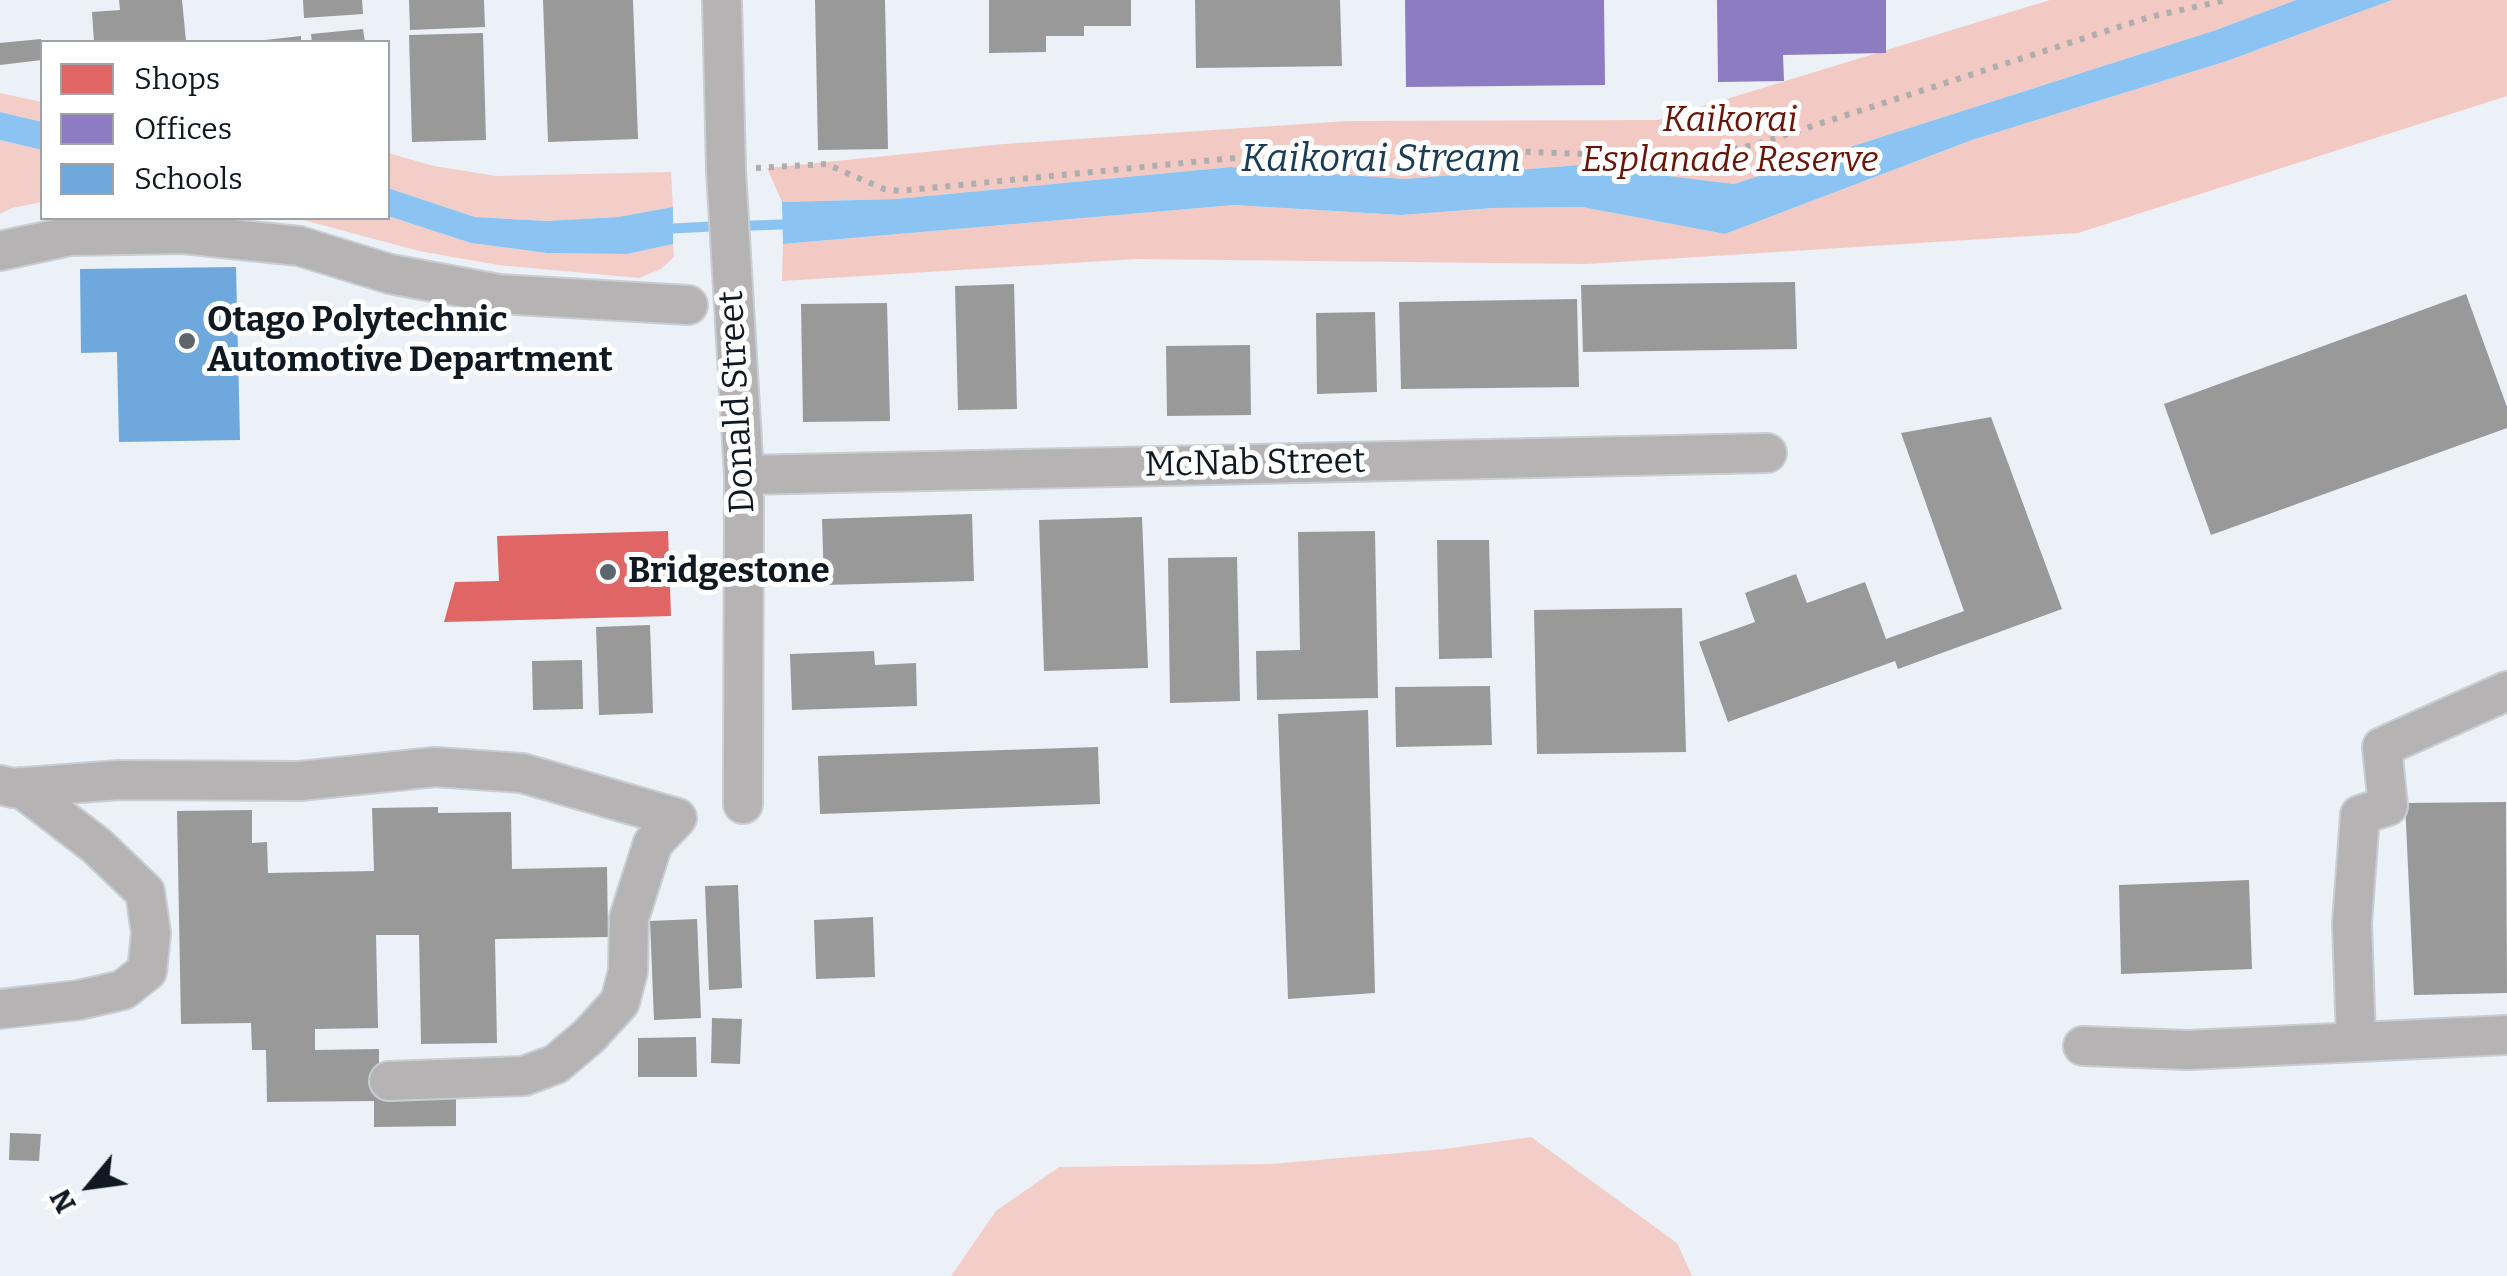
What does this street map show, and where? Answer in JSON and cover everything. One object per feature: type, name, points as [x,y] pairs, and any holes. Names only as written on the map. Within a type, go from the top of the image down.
[{"type":"street","name":"Donald Street","points":[[722,0],[726,170],[744,475],[744,804]]},
{"type":"street","points":[[0,251],[70,236],[183,234],[299,246],[390,274],[499,294],[688,306]]},
{"type":"street","name":"McNab Street","points":[[744,475],[1767,453]]},
{"type":"street","points":[[2356,1040],[2352,923],[2360,815],[2388,806],[2382,747],[2507,692]]},
{"type":"street","points":[[10,786],[119,780],[300,780],[434,767],[522,773],[677,818],[653,843],[629,918],[628,971],[620,1002],[588,1036],[556,1064],[524,1076],[389,1082]]},
{"type":"street","points":[[0,1010],[4,1006],[79,1000],[122,990],[146,971],[151,933],[146,892],[97,846],[10,786]]},
{"type":"street","points":[[2084,1046],[2188,1050],[2507,1036]]},
{"type":"path","points":[[726,170],[826,164],[899,192],[1255,156],[1277,156],[1366,172],[1508,150],[1680,158],[1754,145],[2150,17],[2226,0]]},
{"type":"shaded area","points":[[0,93],[40,102],[40,122],[0,112]]},
{"type":"shaded area","points":[[0,140],[40,150],[40,202],[0,214]]},
{"type":"shaded area","points":[[390,154],[434,166],[496,176],[671,172],[673,207],[618,217],[546,221],[475,217],[390,189]]},
{"type":"shaded area","points":[[390,217],[471,243],[547,253],[627,254],[673,244],[674,257],[661,269],[639,278],[498,265],[419,251],[303,220],[390,220]]},
{"type":"shaded area","points":[[1531,1137],[1677,1243],[1692,1276],[951,1276],[996,1211],[1059,1167],[1271,1164],[1445,1149]]},
{"type":"green space","name":"Kaikorai Esplanade Reserve","points":[[2050,0],[2296,0],[2216,30],[1734,184],[1579,165],[1405,179],[1231,167],[896,199],[782,202],[767,168],[1004,144],[1348,121],[1658,120]]},
{"type":"green space","name":"Kaikorai Esplanade Reserve","points":[[2392,0],[2507,0],[2507,96],[2078,233],[1586,264],[1136,259],[782,281],[783,244],[1234,205],[1401,215],[1582,207],[1725,234],[1972,140],[2227,61]]},
{"type":"water","points":[[2296,0],[2392,0],[2227,61],[1972,140],[1725,234],[1582,207],[1401,215],[1234,205],[783,244],[782,202],[896,199],[1231,167],[1405,179],[1579,165],[1734,184],[2216,30]]},
{"type":"water","points":[[0,112],[40,122],[40,150],[0,140]]},
{"type":"water","points":[[390,189],[475,217],[546,221],[618,217],[673,207],[673,244],[627,254],[547,253],[471,243],[390,217]]},
{"type":"building: Shops","points":[[668,531],[671,616],[444,622],[455,582],[499,581],[497,536]]},
{"type":"building: Offices","points":[[1405,0],[1604,0],[1605,85],[1406,87]]},
{"type":"building: Offices","points":[[1717,0],[1886,0],[1886,53],[1783,55],[1784,81],[1718,82]]},
{"type":"building: Schools","points":[[236,267],[240,440],[119,442],[117,352],[81,353],[80,269]]},
{"type":"building: Industry","points":[[119,0],[182,0],[186,40],[94,40],[92,12],[120,10]]},
{"type":"building: Industry","points":[[303,0],[362,0],[363,14],[304,18]]},
{"type":"building: Industry","points":[[409,0],[484,0],[485,27],[410,30]]},
{"type":"building: Industry","points":[[543,0],[633,0],[638,139],[548,142]]},
{"type":"building: Industry","points":[[815,0],[885,0],[888,149],[818,150]]},
{"type":"building: Industry","points":[[989,0],[1131,0],[1131,26],[1084,26],[1084,36],[1046,36],[1046,52],[989,53]]},
{"type":"building: Industry","points":[[1195,0],[1340,0],[1342,66],[1196,68]]},
{"type":"building: Industry","points":[[363,29],[365,40],[312,40],[311,34]]},
{"type":"building: Industry","points":[[483,33],[486,140],[412,142],[409,35]]},
{"type":"building: Industry","points":[[301,36],[301,40],[265,40]]},
{"type":"building: Industry","points":[[41,39],[40,60],[0,65],[0,43]]},
{"type":"building: Industry","points":[[1795,282],[1797,349],[1583,352],[1581,285]]},
{"type":"building: Industry","points":[[1014,284],[1017,409],[958,410],[955,286]]},
{"type":"building: Industry","points":[[2466,294],[2507,407],[2507,428],[2211,535],[2164,404]]},
{"type":"building: Industry","points":[[1577,299],[1579,387],[1401,389],[1399,302]]},
{"type":"building: Industry","points":[[887,303],[890,421],[803,422],[801,304]]},
{"type":"building: Industry","points":[[1375,312],[1377,392],[1317,394],[1316,313]]},
{"type":"building: Industry","points":[[1250,345],[1251,415],[1167,416],[1166,346]]},
{"type":"building: Industry","points":[[1991,417],[2062,609],[1898,669],[1895,661],[1728,722],[1699,642],[1755,622],[1745,593],[1796,574],[1807,603],[1865,582],[1886,639],[1964,611],[1901,433]]},
{"type":"building: Industry","points":[[972,514],[974,581],[824,585],[822,519]]},
{"type":"building: Industry","points":[[1142,517],[1148,668],[1044,671],[1039,520]]},
{"type":"building: Industry","points":[[1375,531],[1378,698],[1257,700],[1256,651],[1300,650],[1298,532]]},
{"type":"building: Industry","points":[[1437,540],[1489,540],[1492,658],[1439,659]]},
{"type":"building: Industry","points":[[1237,557],[1240,701],[1170,703],[1168,558]]},
{"type":"building: Industry","points":[[1682,608],[1686,752],[1537,754],[1534,610]]},
{"type":"building: Industry","points":[[650,625],[653,713],[599,715],[596,627]]},
{"type":"building: Industry","points":[[874,651],[875,665],[916,663],[917,706],[792,710],[790,654]]},
{"type":"building: Industry","points":[[582,660],[583,709],[533,710],[532,661]]},
{"type":"building: Industry","points":[[1490,686],[1492,745],[1396,747],[1395,687]]},
{"type":"building: Industry","points":[[1368,710],[1375,993],[1288,999],[1278,714]]},
{"type":"building: Industry","points":[[1098,747],[1100,804],[820,814],[818,756]]},
{"type":"building: Industry","points":[[2506,802],[2507,993],[2414,995],[2405,803]]},
{"type":"building: Industry","points":[[438,807],[438,813],[511,812],[512,869],[607,867],[608,937],[495,939],[497,1043],[421,1044],[419,935],[376,935],[378,1028],[315,1029],[315,1050],[379,1049],[379,1099],[456,1098],[456,1126],[374,1127],[374,1101],[267,1102],[266,1050],[252,1050],[251,1023],[181,1024],[177,811],[252,810],[252,843],[267,842],[268,873],[374,871],[372,808]]},
{"type":"building: Industry","points":[[2249,880],[2252,969],[2121,974],[2119,885]]},
{"type":"building: Industry","points":[[738,885],[742,988],[709,990],[705,886]]},
{"type":"building: Industry","points":[[873,917],[875,977],[816,979],[814,920]]},
{"type":"building: Industry","points":[[697,919],[701,1018],[654,1020],[650,921]]},
{"type":"building: Industry","points":[[712,1018],[742,1019],[740,1064],[711,1063]]},
{"type":"building: Industry","points":[[696,1037],[697,1077],[638,1077],[638,1038]]},
{"type":"building: Industry","points":[[10,1133],[41,1134],[39,1161],[9,1160]]},
{"type":"waterway","name":"Kaikorai Stream","points":[[738,226],[796,224]]},
{"type":"waterway","name":"Kaikorai Stream","points":[[663,229],[721,226]]},
{"type":"place","name":"Otago Polytechnic Automotive Department","points":[[187,341]]},
{"type":"place","name":"Bridgestone","points":[[608,572]]}]
